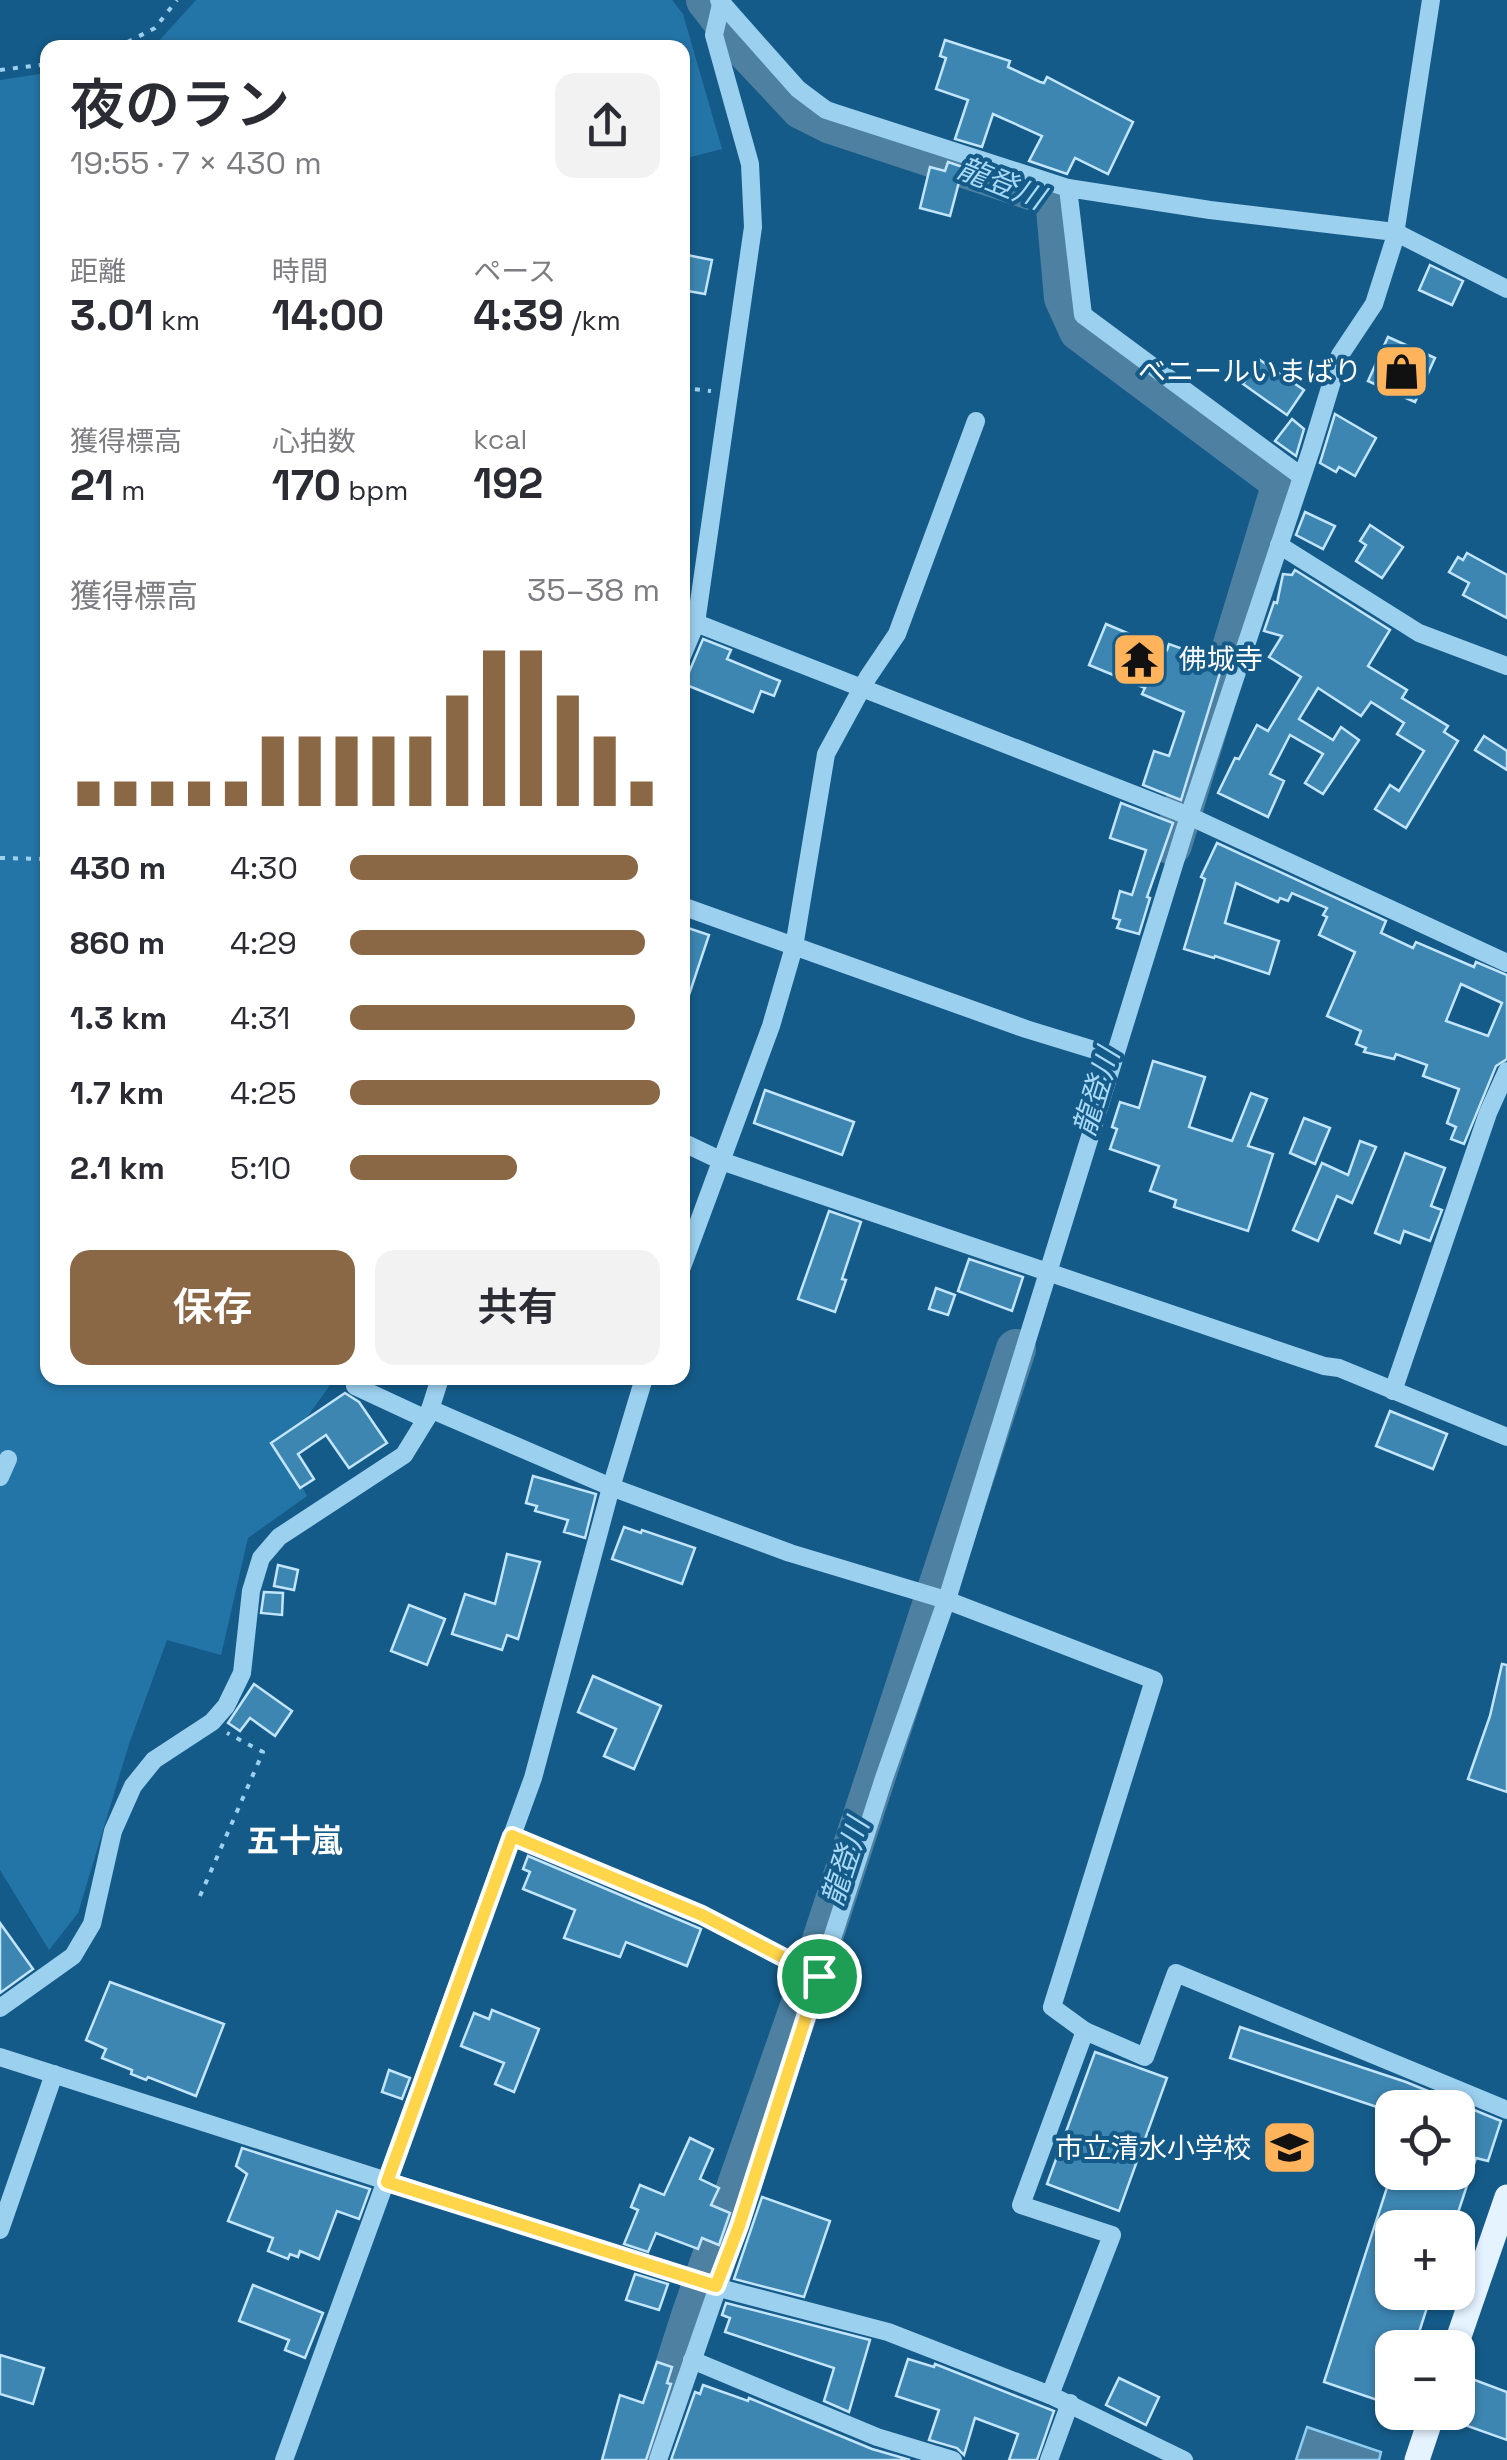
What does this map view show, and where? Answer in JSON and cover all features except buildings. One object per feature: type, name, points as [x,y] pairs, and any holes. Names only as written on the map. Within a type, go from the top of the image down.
[{"type":"main road","points":[[1461,2330],[1507,2198]]},
{"type":"main road","points":[[1416,2460],[1427,2430]]},
{"type":"street","points":[[658,2460],[946,1600],[1113,1056],[1340,355],[1374,304],[1396,232],[1431,0]]},
{"type":"street","points":[[720,2],[798,89],[826,110],[1068,188],[1396,232],[1507,289]]},
{"type":"street","points":[[690,637],[696,623],[753,227],[750,164],[714,35],[720,2]]},
{"type":"street","points":[[1068,188],[1083,314],[1300,476]]},
{"type":"street","points":[[690,1247],[772,1026],[794,947],[826,754],[896,634],[976,421]]},
{"type":"street","points":[[1280,545],[1419,633],[1507,666]]},
{"type":"street","points":[[696,623],[1189,816],[1507,963]]},
{"type":"street","points":[[690,909],[1030,1031],[1113,1056]]},
{"type":"street","points":[[1393,1391],[1488,1113],[1507,1071]]},
{"type":"street","points":[[690,1146],[724,1162],[1339,1368],[1507,1436]]},
{"type":"street","points":[[0,2008],[72,1956],[92,1924],[113,1831],[133,1786],[154,1760],[209,1724],[226,1706],[242,1673],[251,1590],[261,1558],[280,1537],[404,1455],[428,1414],[438,1385]]},
{"type":"street","points":[[284,2460],[533,1778],[642,1385]]},
{"type":"street","points":[[355,1386],[790,1553],[946,1600],[1154,1680],[1052,2007],[1085,2031],[1145,2057],[1176,1973],[1507,2110]]},
{"type":"street","points":[[512,1836],[702,1915],[819,1976]]},
{"type":"street","points":[[1050,2395],[1112,2235],[1021,2205],[1085,2031]]},
{"type":"street","points":[[0,2056],[716,2286],[888,2332],[1070,2403],[1184,2460]]},
{"type":"street","points":[[0,2230],[54,2074]]},
{"type":"street","points":[[692,2360],[877,2437],[952,2460]]},
{"type":"street","points":[[1048,2460],[1070,2403]]},
{"type":"path","points":[[131,40],[154,28],[176,0]]},
{"type":"path","points":[[0,70],[40,65]]},
{"type":"path","points":[[690,389],[731,392]]},
{"type":"path","points":[[0,858],[40,859]]},
{"type":"path","points":[[200,1896],[264,1752],[209,1724]]},
{"type":"shaded area","points":[[196,0],[672,0],[683,14],[722,149],[690,157],[690,40],[160,40]]},
{"type":"shaded area","points":[[40,74],[40,1385],[330,1385],[283,1451],[307,1496],[248,1538],[221,1655],[167,1640],[129,1744],[78,1913],[49,1950],[0,1870],[0,80]]},
{"type":"shaded area","points":[[1307,2427],[1381,2452],[1379,2460],[1296,2460]]},
{"type":"waterway","name":"龍登川","points":[[706,0],[741,45],[801,109],[831,124],[1055,198],[1064,298],[1079,331],[1282,483],[1172,845]]},
{"type":"waterway","name":"龍登川","points":[[645,2460],[691,2316],[806,1989],[1016,1349]]},
{"type":"place","name":"べニールいまばり","points":[[1401,371]]},
{"type":"place","name":"佛城寺","points":[[1140,659]]},
{"type":"place","name":"市立清水小学校","points":[[1290,2148]]},
{"type":"district","name":"五十嵐","points":[[295,1841]]},
{"type":"route","points":[[512,1836],[702,1915],[819,1976],[716,2286],[387,2182],[512,1836]]}]
